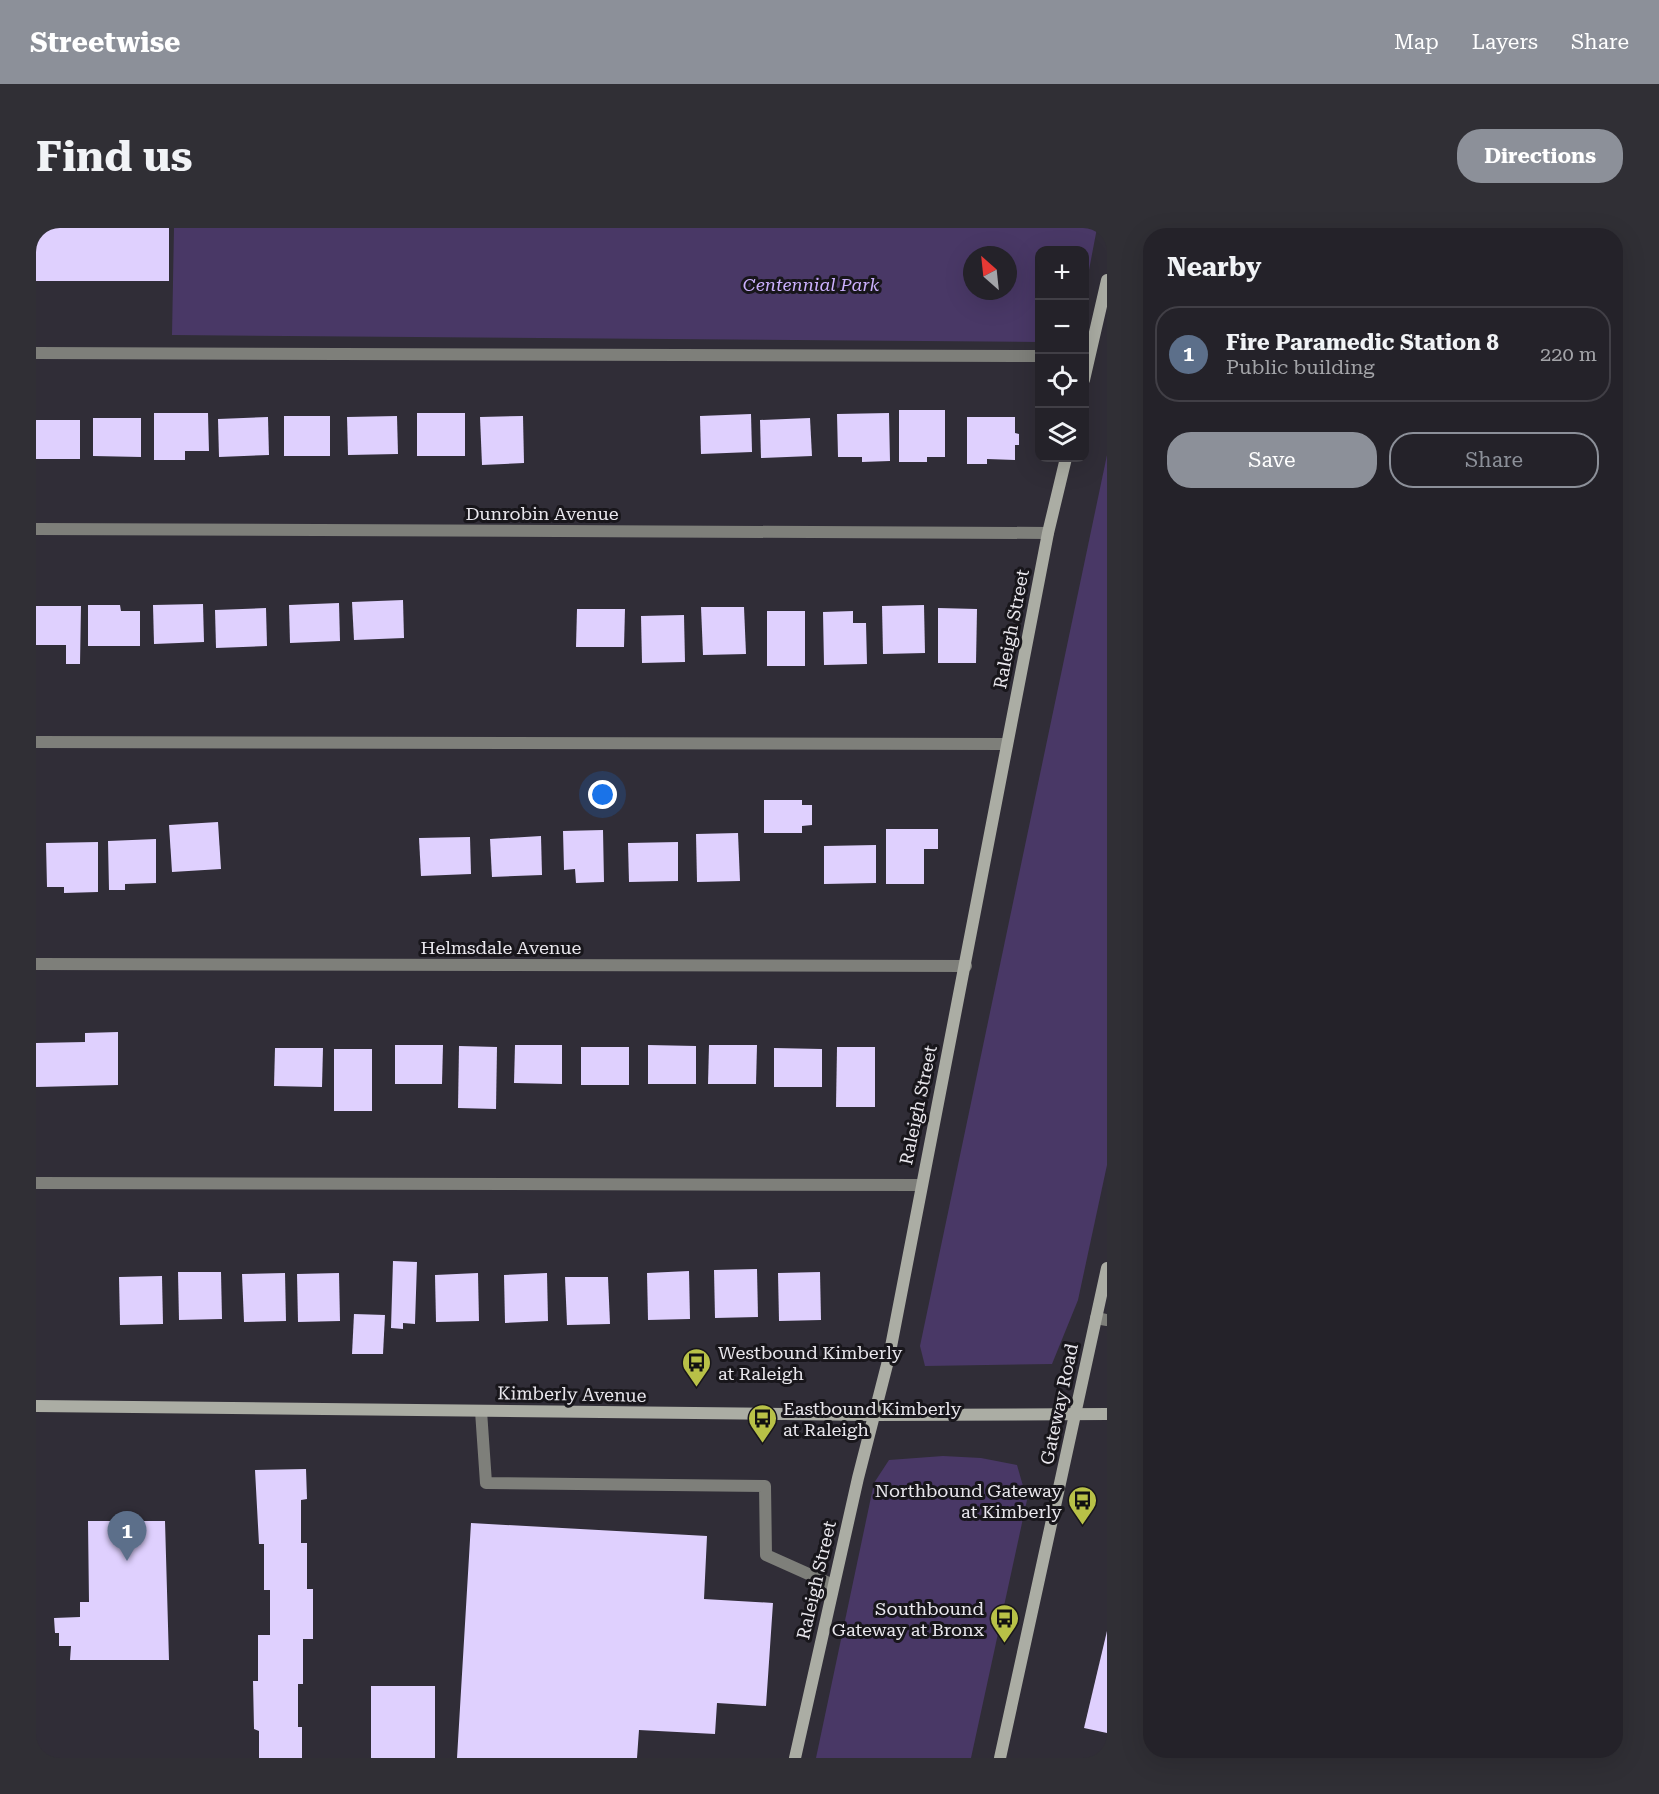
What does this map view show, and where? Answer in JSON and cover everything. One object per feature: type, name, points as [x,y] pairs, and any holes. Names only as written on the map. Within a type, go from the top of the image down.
[{"type":"street","points":[[1088,354],[1107,279]]},
{"type":"street","points":[[36,353],[1035,356]]},
{"type":"street","name":"Raleigh Street","points":[[795,1758],[833,1585],[889,1357],[920,1185],[966,966],[1048,533],[1065,462]]},
{"type":"street","name":"Dunrobin Avenue","points":[[36,529],[1048,533]]},
{"type":"street","points":[[36,742],[1007,744]]},
{"type":"street","name":"Helmsdale Avenue","points":[[36,964],[966,966]]},
{"type":"street","points":[[36,1183],[920,1185]]},
{"type":"street","name":"Gateway Road","points":[[1000,1758],[1074,1414],[1102,1319],[1107,1268]]},
{"type":"street","name":"Kimberly Avenue","points":[[36,1406],[874,1415],[1107,1414]]},
{"type":"street","points":[[481,1411],[486,1483],[765,1486],[766,1555],[833,1585]]},
{"type":"green space","name":"Centennial Park","points":[[174,228],[1097,228],[1089,270],[1089,246],[1035,246],[1035,342],[172,335]]},
{"type":"green space","points":[[1107,455],[1107,1165],[1078,1300],[1052,1364],[925,1366],[920,1346]]},
{"type":"green space","points":[[943,1456],[981,1458],[1017,1465],[1027,1500],[971,1758],[816,1758],[874,1483],[889,1460]]},
{"type":"building","points":[[36,228],[169,228],[169,281],[36,281]]},
{"type":"building","points":[[899,410],[945,410],[945,457],[927,457],[927,462],[899,462]]},
{"type":"building","points":[[154,413],[208,413],[209,451],[185,451],[185,460],[154,460]]},
{"type":"building","points":[[417,413],[465,413],[465,456],[417,456]]},
{"type":"building","points":[[889,413],[890,461],[862,462],[862,457],[838,457],[837,414]]},
{"type":"building","points":[[751,414],[752,452],[701,454],[700,416]]},
{"type":"building","points":[[284,416],[330,416],[330,456],[284,456]]},
{"type":"building","points":[[397,416],[398,454],[348,455],[347,417]]},
{"type":"building","points":[[523,416],[524,463],[482,465],[480,417]]},
{"type":"building","points":[[268,417],[269,455],[219,457],[218,419]]},
{"type":"building","points":[[967,417],[1015,417],[1015,433],[1019,434],[1019,445],[1015,445],[1015,460],[987,459],[987,464],[967,464]]},
{"type":"building","points":[[93,418],[141,418],[141,457],[93,456]]},
{"type":"building","points":[[810,418],[812,456],[761,458],[760,420]]},
{"type":"building","points":[[36,420],[80,420],[80,459],[36,459]]},
{"type":"building","points":[[403,600],[404,638],[354,640],[352,602]]},
{"type":"building","points":[[339,603],[340,641],[290,643],[289,605]]},
{"type":"building","points":[[203,604],[204,642],[154,644],[153,605]]},
{"type":"building","points":[[88,605],[120,605],[121,611],[140,611],[140,646],[88,646]]},
{"type":"building","points":[[924,605],[925,653],[883,654],[882,606]]},
{"type":"building","points":[[36,606],[81,606],[80,664],[66,664],[66,645],[36,645]]},
{"type":"building","points":[[701,607],[744,607],[746,654],[703,655]]},
{"type":"building","points":[[266,608],[267,646],[216,648],[215,610]]},
{"type":"building","points":[[938,608],[977,609],[976,663],[938,663]]},
{"type":"building","points":[[577,609],[625,609],[624,647],[576,647]]},
{"type":"building","points":[[767,611],[805,611],[805,666],[767,666]]},
{"type":"building","points":[[853,611],[853,623],[866,623],[867,664],[824,665],[823,612]]},
{"type":"building","points":[[684,615],[685,662],[642,663],[641,616]]},
{"type":"building","points":[[764,800],[802,800],[802,805],[812,805],[812,825],[802,826],[802,833],[764,833]]},
{"type":"building","points":[[218,822],[221,869],[172,872],[169,825]]},
{"type":"building","points":[[886,829],[938,829],[938,849],[924,849],[924,884],[886,884]]},
{"type":"building","points":[[603,830],[604,882],[576,883],[575,869],[564,870],[563,831]]},
{"type":"building","points":[[738,833],[740,881],[697,882],[696,834]]},
{"type":"building","points":[[541,836],[542,875],[492,877],[490,839]]},
{"type":"building","points":[[470,837],[471,874],[421,876],[419,838]]},
{"type":"building","points":[[156,839],[156,883],[125,884],[125,890],[109,890],[108,841]]},
{"type":"building","points":[[98,842],[98,892],[64,893],[64,887],[47,887],[46,843]]},
{"type":"building","points":[[678,842],[678,881],[629,882],[628,843]]},
{"type":"building","points":[[876,845],[876,883],[824,884],[824,846]]},
{"type":"building","points":[[118,1032],[118,1085],[36,1087],[36,1043],[85,1042],[85,1033]]},
{"type":"building","points":[[395,1045],[443,1045],[442,1084],[395,1084]]},
{"type":"building","points":[[515,1045],[562,1045],[562,1084],[514,1083]]},
{"type":"building","points":[[648,1045],[696,1046],[696,1084],[648,1084]]},
{"type":"building","points":[[709,1045],[757,1045],[756,1084],[708,1084]]},
{"type":"building","points":[[459,1046],[497,1047],[496,1109],[458,1108]]},
{"type":"building","points":[[581,1047],[629,1047],[629,1085],[581,1085]]},
{"type":"building","points":[[837,1047],[875,1047],[875,1107],[836,1107]]},
{"type":"building","points":[[275,1048],[323,1048],[322,1087],[274,1086]]},
{"type":"building","points":[[774,1048],[822,1049],[822,1087],[774,1087]]},
{"type":"building","points":[[334,1049],[372,1049],[372,1111],[334,1111]]},
{"type":"building","points":[[393,1261],[417,1262],[415,1324],[403,1323],[403,1329],[391,1328]]},
{"type":"building","points":[[757,1269],[758,1317],[715,1318],[714,1270]]},
{"type":"building","points":[[689,1271],[690,1319],[648,1320],[647,1273]]},
{"type":"building","points":[[178,1272],[221,1272],[222,1319],[179,1320]]},
{"type":"building","points":[[820,1272],[821,1320],[779,1321],[778,1273]]},
{"type":"building","points":[[285,1273],[286,1321],[244,1322],[242,1274]]},
{"type":"building","points":[[339,1273],[340,1321],[298,1322],[297,1274]]},
{"type":"building","points":[[478,1273],[479,1321],[436,1322],[435,1275]]},
{"type":"building","points":[[547,1273],[548,1321],[505,1323],[504,1275]]},
{"type":"building","points":[[162,1276],[163,1324],[120,1325],[119,1277]]},
{"type":"building","points":[[565,1277],[608,1277],[610,1324],[567,1325]]},
{"type":"building","points":[[354,1314],[385,1315],[383,1354],[352,1354]]},
{"type":"building","points":[[306,1469],[307,1499],[301,1500],[301,1543],[307,1543],[307,1589],[313,1589],[313,1639],[303,1639],[303,1684],[298,1684],[298,1727],[302,1727],[302,1758],[259,1758],[259,1731],[254,1729],[253,1681],[258,1681],[258,1635],[270,1635],[270,1590],[264,1590],[264,1544],[259,1544],[255,1470]]},
{"type":"building","points":[[88,1521],[165,1521],[169,1660],[70,1660],[71,1646],[59,1646],[59,1633],[55,1633],[54,1618],[80,1617],[80,1602],[89,1602]]},
{"type":"building","points":[[471,1523],[707,1536],[704,1599],[773,1603],[766,1706],[717,1703],[715,1734],[639,1730],[637,1758],[457,1758]]},
{"type":"building","points":[[1107,1631],[1107,1733],[1084,1728]]},
{"type":"building","points":[[371,1686],[435,1686],[435,1758],[371,1758]]},
{"type":"place","name":"Westbound Kimberly at Raleigh","points":[[697,1388]]},
{"type":"place","name":"Eastbound Kimberly at Raleigh","points":[[762,1444]]},
{"type":"place","name":"Northbound Gateway at Kimberly","points":[[1083,1526]]},
{"type":"place","name":"Fire Paramedic Station 8","points":[[127,1561]]},
{"type":"place","name":"Southbound Gateway at Bronx","points":[[1005,1644]]}]
